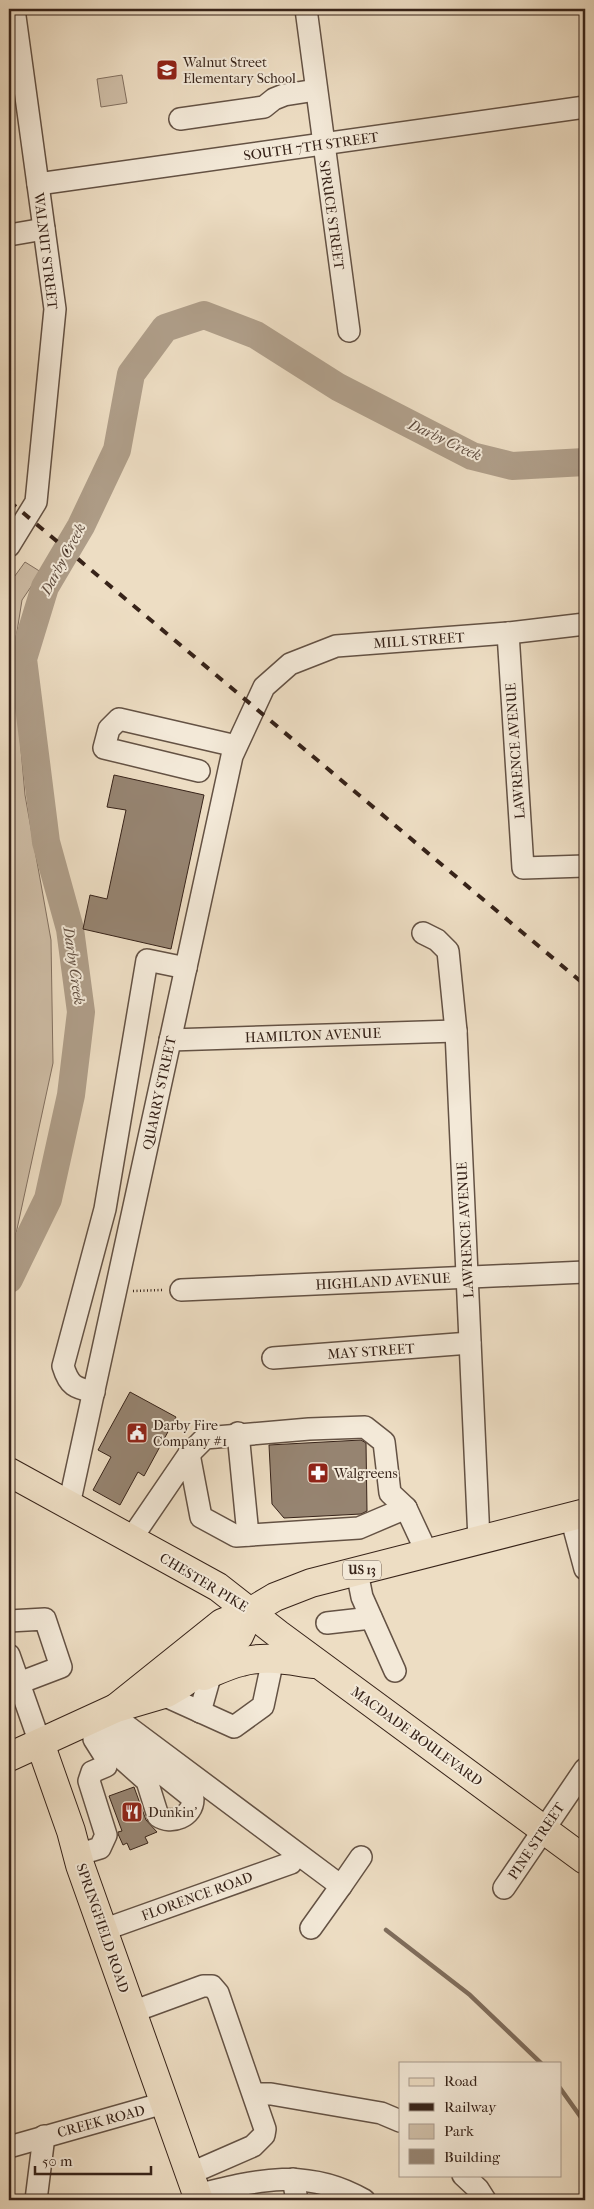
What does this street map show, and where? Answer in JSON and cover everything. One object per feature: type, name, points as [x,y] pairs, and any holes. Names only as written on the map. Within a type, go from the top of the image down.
[{"type":"main road","name":"CHESTER PIKE","points":[[9,1472],[218,1587],[250,1612],[287,1592],[578,1515]]},
{"type":"main road","name":"MACDADE BOULEVARD","points":[[250,1612],[319,1665],[585,1860]]},
{"type":"main road","name":"US 13","points":[[9,1757],[98,1717],[170,1690],[203,1669],[239,1636],[250,1612]]},
{"type":"main road","name":"US 13","points":[[98,1717],[222,1623],[250,1612]]},
{"type":"main road","points":[[170,1690],[240,1662],[273,1658],[319,1665]]},
{"type":"main road","name":"SPRINGFIELD ROAD","points":[[40,1743],[103,1930],[195,2190]]},
{"type":"street","name":"WALNUT STREET","points":[[9,546],[36,502],[54,310],[14,9]]},
{"type":"street","name":"SPRUCE STREET","points":[[306,9],[322,144],[349,331]]},
{"type":"street","points":[[180,119],[264,107],[278,97],[294,92],[316,90]]},
{"type":"street","name":"SOUTH 7TH STREET","points":[[38,184],[585,107]]},
{"type":"street","points":[[9,235],[44,230]]},
{"type":"street","name":"MILL STREET","points":[[264,687],[290,664],[336,646],[508,633],[585,624]]},
{"type":"street","name":"LAWRENCE AVENUE","points":[[508,633],[523,868],[585,866]]},
{"type":"street","name":"QUARRY STREET","points":[[69,1505],[232,756],[264,687]]},
{"type":"street","points":[[199,771],[104,748],[109,729],[119,719],[236,746]]},
{"type":"street","name":"LAWRENCE AVENUE","points":[[424,933],[437,940],[448,951],[456,1030],[479,1540]]},
{"type":"street","points":[[94,1392],[76,1389],[66,1377],[63,1366],[105,1209],[147,960],[186,968]]},
{"type":"street","name":"HAMILTON AVENUE","points":[[170,1040],[456,1030]]},
{"type":"street","points":[[105,1209],[133,1214]]},
{"type":"street","name":"HIGHLAND AVENUE","points":[[174,1290],[585,1272]]},
{"type":"street","name":"MAY STREET","points":[[273,1358],[470,1343]]},
{"type":"street","points":[[132,1539],[189,1454],[205,1438],[238,1433],[365,1427],[384,1442],[390,1493],[406,1508],[427,1554]]},
{"type":"street","points":[[238,1433],[248,1535]]},
{"type":"street","points":[[189,1454],[201,1517],[236,1536],[359,1528],[406,1508]]},
{"type":"street","points":[[578,1515],[585,1569]]},
{"type":"street","points":[[357,1572],[362,1597],[395,1671]]},
{"type":"street","points":[[327,1623],[371,1618]]},
{"type":"street","points":[[9,1621],[45,1619],[61,1667],[18,1683]]},
{"type":"street","name":"SPRINGFIELD ROAD","points":[[9,1655],[40,1743]]},
{"type":"street","points":[[170,1690],[200,1712],[234,1727],[263,1706],[273,1658]]},
{"type":"street","points":[[200,1712],[211,1673]]},
{"type":"street","points":[[98,1717],[189,1795],[193,1800],[190,1811],[183,1817],[171,1820],[162,1819],[158,1816],[147,1781],[110,1748],[98,1717]]},
{"type":"street","points":[[77,1854],[100,1848],[106,1835],[89,1781],[92,1772],[106,1766],[98,1717]]},
{"type":"street","points":[[98,1717],[341,1886]]},
{"type":"street","name":"PINE STREET","points":[[504,1888],[585,1768]]},
{"type":"street","points":[[311,1928],[361,1857]]},
{"type":"street","name":"FLORENCE ROAD","points":[[103,1930],[291,1863]]},
{"type":"street","points":[[132,2012],[203,1986],[212,1986],[218,1993],[254,2094],[265,2128],[264,2135],[253,2146],[195,2190]]},
{"type":"street","points":[[254,2094],[271,2094],[381,2113],[399,2122]]},
{"type":"street","name":"CREEK ROAD","points":[[9,2147],[164,2104]]},
{"type":"street","points":[[36,2200],[44,2136]]},
{"type":"street","points":[[464,2176],[478,2189],[485,2200]]},
{"type":"street","points":[[293,2179],[296,2200]]},
{"type":"street","points":[[195,2190],[262,2180],[316,2180],[348,2191],[364,2200]]},
{"type":"path","points":[[116,1292],[174,1290]]},
{"type":"green space","points":[[122,75],[127,103],[101,107],[97,79]]},
{"type":"green space","points":[[25,562],[41,572],[22,600],[13,657],[25,795],[51,940],[53,1063],[14,1243],[9,1253],[9,584]]},
{"type":"building","points":[[114,775],[204,795],[171,949],[83,929],[90,895],[107,899],[126,810],[107,807]]},
{"type":"building","name":"Darby Fire Company #1","points":[[130,1392],[176,1417],[144,1476],[138,1472],[120,1505],[93,1490],[111,1457],[98,1450]]},
{"type":"building","name":"Walgreens","points":[[361,1440],[366,1443],[367,1511],[361,1514],[284,1518],[272,1504],[269,1445]]},
{"type":"building","name":"Dunkin'","points":[[134,1787],[146,1820],[157,1832],[145,1837],[148,1843],[130,1850],[127,1843],[123,1845],[118,1834],[118,1832],[122,1831],[109,1796]]},
{"type":"waterway","name":"Darby Creek","points":[[9,1279],[48,1199],[71,1095],[81,1012],[70,929],[46,842],[23,659],[45,587],[81,526],[117,450],[131,374],[165,328],[204,315],[256,335],[338,387],[472,456],[512,466],[585,462]]},
{"type":"waterway","points":[[386,1930],[470,1995],[540,2062]]},
{"type":"waterway","points":[[562,2091],[585,2123]]},
{"type":"railway","points":[[9,501],[585,985]]},
{"type":"place","name":"Walnut Street Elementary School","points":[[167,70]]},
{"type":"place","name":"Darby Fire Company #1","points":[[137,1433]]},
{"type":"place","name":"Walgreens","points":[[318,1473]]},
{"type":"place","name":"Dunkin'","points":[[132,1812]]}]
